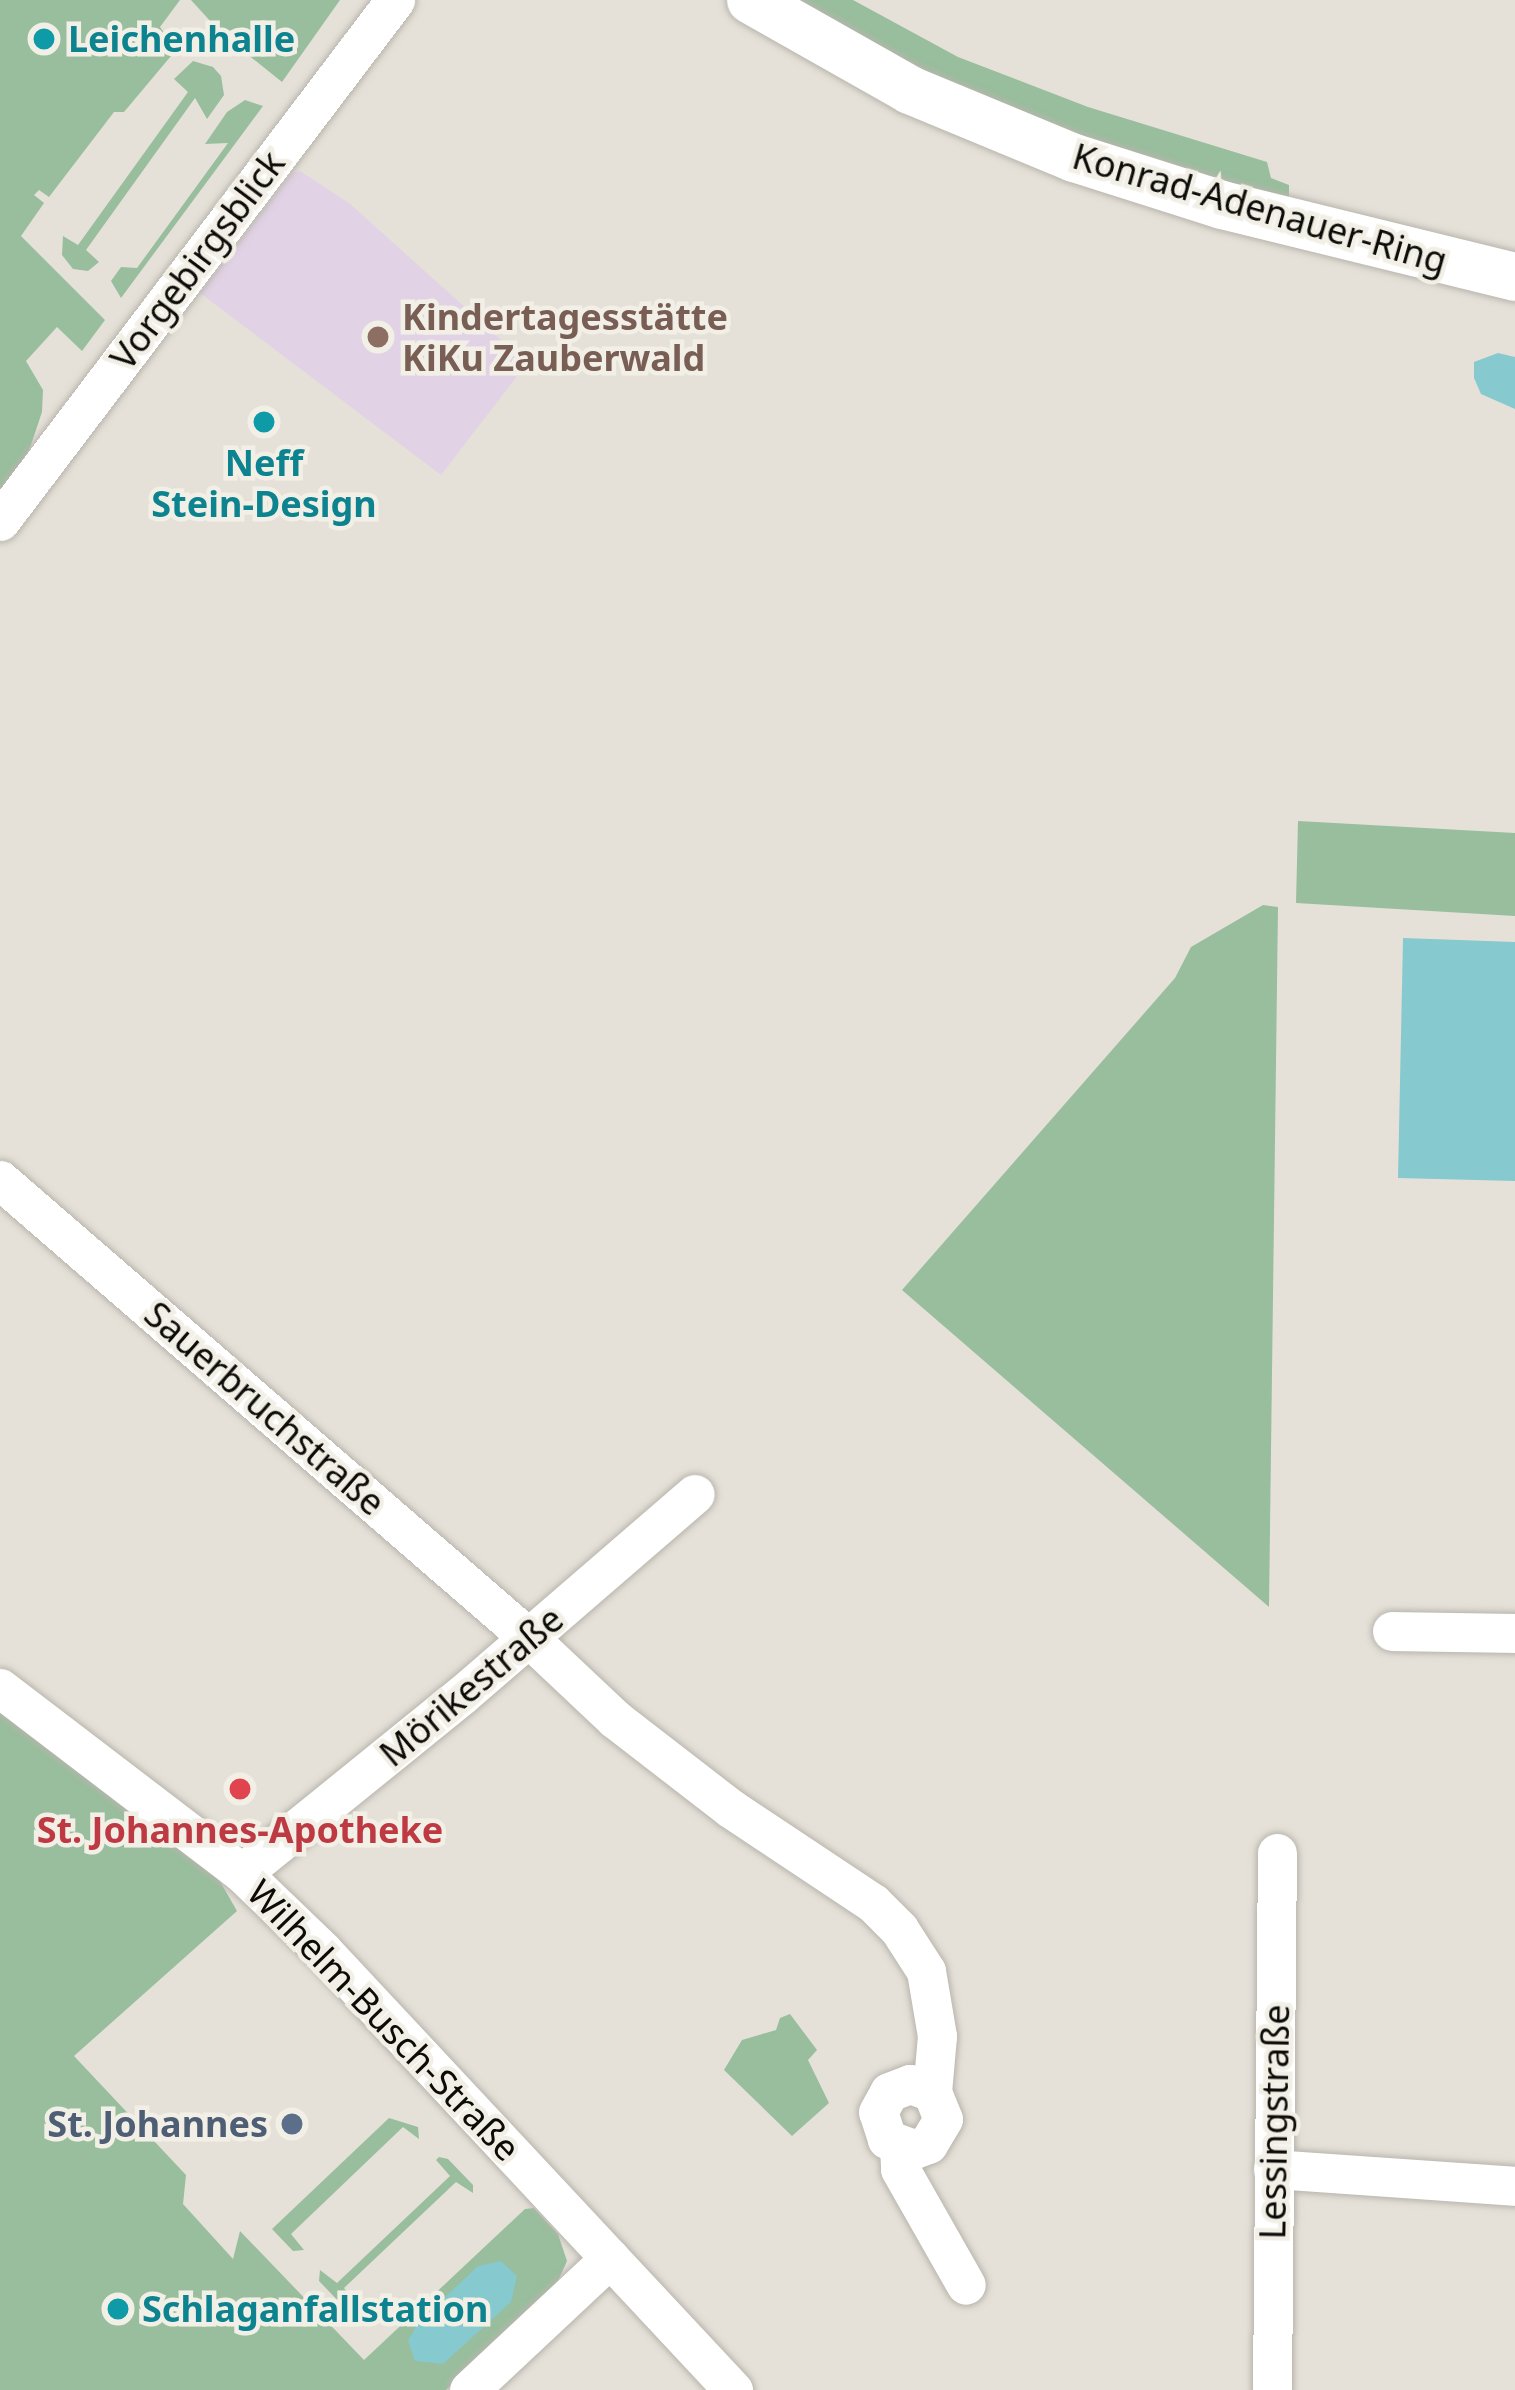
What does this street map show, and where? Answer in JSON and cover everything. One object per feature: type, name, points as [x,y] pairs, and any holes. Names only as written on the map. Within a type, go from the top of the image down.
[{"type":"main road","name":"Konrad-Adenauer-Ring","points":[[751,0],[910,90],[1074,158],[1222,205],[1515,278]]},
{"type":"street","name":"Vorgebirgsblick","points":[[0,521],[395,0]]},
{"type":"street","name":"Sauerbruchstraße","points":[[0,1180],[680,1772],[852,1887],[899,1929],[920,1958],[938,2036],[932,2092],[910,2084],[882,2101],[880,2126],[898,2147],[900,2169],[966,2285]]},
{"type":"street","name":"Mörikestraße","points":[[242,1873],[529,1638],[695,1494]]},
{"type":"street","points":[[1392,1631],[1515,1633]]},
{"type":"street","name":"Wilhelm-Busch-Straße","points":[[0,1688],[242,1873],[323,1952],[733,2390]]},
{"type":"street","name":"Lessingstraße","points":[[1272,2390],[1277,1853]]},
{"type":"street","points":[[1273,2169],[1515,2186]]},
{"type":"street","points":[[469,2390],[610,2258]]},
{"type":"shaded area","name":"Kindertagesstätte KiKu Zauberwald","points":[[300,171],[349,203],[527,363],[441,475],[200,293],[292,173]]},
{"type":"green space","points":[[0,0],[180,0],[160,27],[176,50],[124,112],[114,112],[49,197],[39,190],[34,195],[44,203],[21,236],[105,320],[82,351],[57,327],[26,361],[43,390],[42,412],[29,451],[0,490]]},
{"type":"green space","points":[[191,0],[340,0],[282,82],[222,34]]},
{"type":"green space","points":[[787,0],[853,0],[958,57],[1088,107],[1267,162],[1271,178],[1289,185],[1289,206],[993,110]]},
{"type":"green space","points":[[193,61],[213,67],[221,76],[224,95],[207,119],[195,98],[86,250],[99,262],[88,271],[73,269],[62,255],[63,236],[78,245],[188,92],[174,79]]},
{"type":"green space","points":[[245,100],[263,106],[121,298],[111,281],[121,267],[137,268],[228,143],[205,144],[227,112]]},
{"type":"green space","points":[[1298,821],[1515,833],[1515,916],[1296,903]]},
{"type":"green space","points":[[1263,905],[1278,907],[1269,1607],[902,1290],[1175,978],[1191,947]]},
{"type":"green space","points":[[0,1706],[213,1869],[237,1911],[74,2056],[186,2175],[183,2204],[233,2259],[240,2231],[364,2360],[525,2209],[534,2208],[558,2234],[567,2261],[555,2288],[446,2390],[0,2390]]},
{"type":"green space","points":[[790,2014],[817,2050],[808,2060],[829,2103],[792,2136],[724,2070],[742,2040],[776,2030],[780,2018]]},
{"type":"green space","points":[[389,2118],[418,2127],[419,2139],[403,2127],[291,2234],[304,2250],[293,2251],[272,2229]]},
{"type":"green space","points":[[448,2159],[473,2185],[473,2193],[456,2182],[344,2288],[357,2305],[345,2308],[319,2281],[320,2270],[337,2283],[450,2176],[436,2160]]},
{"type":"water","points":[[1498,353],[1515,357],[1515,409],[1481,394],[1474,378],[1474,362]]},
{"type":"water","points":[[1403,938],[1515,942],[1515,1181],[1398,1178]]},
{"type":"water","points":[[501,2261],[517,2276],[511,2302],[443,2364],[415,2361],[408,2341],[418,2323],[478,2266]]},
{"type":"place","name":"Leichenhalle","points":[[44,39]]},
{"type":"place","name":"Kindertagesstätte KiKu Zauberwald","points":[[378,337]]},
{"type":"place","name":"Neff Stein-Design","points":[[264,422]]},
{"type":"place","name":"St. Johannes-Apotheke","points":[[240,1789]]},
{"type":"place","name":"St. Johannes","points":[[292,2124]]},
{"type":"place","name":"Schlaganfallstation","points":[[118,2309]]}]
